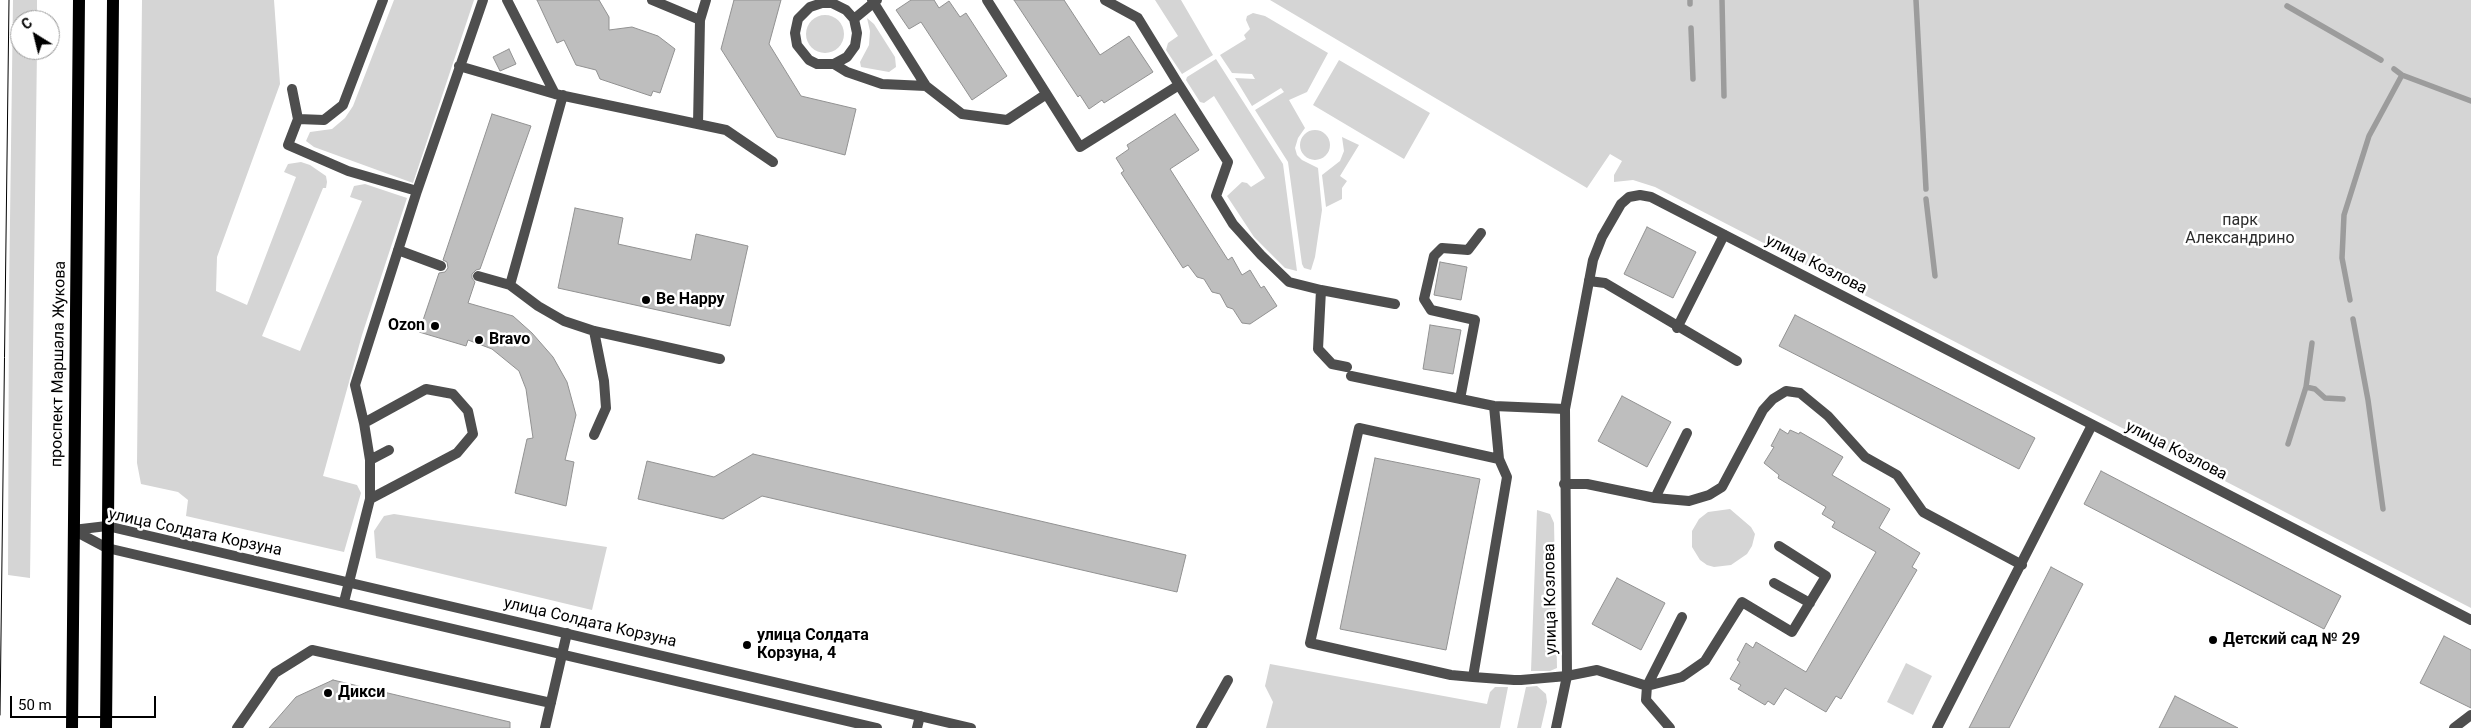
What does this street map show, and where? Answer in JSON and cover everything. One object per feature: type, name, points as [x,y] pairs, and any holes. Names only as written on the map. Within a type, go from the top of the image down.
[{"type":"main road","name":"проспект Маршала Жукова","points":[[72,728],[79,0]]},
{"type":"main road","points":[[106,728],[113,0]]},
{"type":"street","points":[[298,119],[324,120],[343,105],[382,0]]},
{"type":"street","points":[[344,602],[370,499],[370,460],[355,385],[417,191],[483,0]]},
{"type":"street","points":[[507,0],[559,94],[510,284]]},
{"type":"street","points":[[652,0],[700,20]]},
{"type":"street","points":[[698,124],[700,20],[706,0]]},
{"type":"street","points":[[986,0],[1080,147],[1179,85]]},
{"type":"street","points":[[1105,0],[1138,18],[1228,162],[1216,196],[1233,224],[1289,282],[1395,304]]},
{"type":"street","points":[[854,19],[874,1],[926,86],[962,114],[1007,120],[1045,95]]},
{"type":"street","points":[[832,3],[846,10],[854,19],[857,33],[855,46],[847,57],[834,64],[817,64],[809,60],[797,45],[795,33],[798,19],[810,4],[832,3]]},
{"type":"street","points":[[834,64],[846,72],[882,84],[926,86]]},
{"type":"street","points":[[459,66],[559,94],[726,130],[773,162]]},
{"type":"street","points":[[292,89],[298,119],[288,145],[348,171],[417,191]]},
{"type":"street","name":"улица Козлова","points":[[1556,728],[1567,676],[1564,484],[1565,409],[1589,280],[1602,238],[1618,209],[1629,198],[1640,195],[1651,197],[2471,620]]},
{"type":"street","points":[[1460,399],[1475,320],[1430,310],[1424,299],[1434,256],[1442,248],[1468,250],[1481,233]]},
{"type":"street","points":[[1677,328],[1724,235]]},
{"type":"street","points":[[398,250],[441,266]]},
{"type":"street","points":[[478,276],[510,284],[538,306],[564,321],[594,331],[720,359]]},
{"type":"street","points":[[1589,280],[1605,283],[1677,328],[1738,361]]},
{"type":"street","points":[[1321,290],[1318,348],[1332,364],[1349,372],[1494,406],[1565,409]]},
{"type":"street","points":[[594,331],[604,381],[606,408],[594,434]]},
{"type":"street","points":[[364,423],[426,389],[453,394],[468,412],[473,434],[458,454],[370,499]]},
{"type":"street","points":[[1564,484],[1587,484],[1655,498],[1689,501],[1709,495],[1722,487],[1763,410],[1773,399],[1786,392],[1800,393],[1828,416],[1865,457],[1897,475],[1923,512],[2022,565]]},
{"type":"street","points":[[1472,677],[1507,477],[1499,459],[1494,406]]},
{"type":"street","points":[[1937,728],[2092,425]]},
{"type":"street","points":[[1499,459],[1359,428],[1310,643],[1451,675],[1521,680],[1567,676],[1597,670],[1647,686],[1682,677],[1705,661],[1742,602],[1792,632],[1826,576],[1778,546]]},
{"type":"street","points":[[1655,498],[1687,433]]},
{"type":"street","points":[[370,460],[390,450]]},
{"type":"street","name":"улица Солдата Корзуна","points":[[73,530],[107,526],[971,728]]},
{"type":"street","name":"улица Солдата Корзуна","points":[[73,530],[107,548],[877,728]]},
{"type":"street","points":[[1774,582],[1810,603]]},
{"type":"street","points":[[1670,728],[1646,700],[1647,686],[1682,617]]},
{"type":"street","points":[[545,728],[567,633]]},
{"type":"street","points":[[237,728],[275,673],[312,650],[551,703]]},
{"type":"street","points":[[1201,728],[1228,680]]},
{"type":"street","points":[[2454,728],[2471,714]]},
{"type":"street","points":[[917,728],[920,716]]},
{"type":"green space","points":[[13,0],[37,0],[37,10],[13,10]]},
{"type":"green space","points":[[142,0],[274,0],[280,84],[217,257],[216,291],[247,305],[296,177],[284,172],[288,164],[301,162],[310,165],[326,176],[327,182],[262,336],[300,351],[362,201],[350,197],[354,186],[365,184],[407,198],[362,335],[323,476],[357,485],[361,493],[344,552],[186,516],[188,500],[178,492],[141,484],[137,463]]},
{"type":"green space","points":[[394,0],[474,0],[413,183],[314,147],[306,141],[310,132],[332,129],[345,118],[353,106]]},
{"type":"green space","points":[[1155,0],[1181,0],[1213,55],[1182,74],[1166,50],[1168,43],[1178,36]]},
{"type":"green space","name":"парк Александрино","points":[[1270,0],[2471,0],[2471,608],[1655,187],[1633,180],[1614,182],[1614,175],[1622,161],[1610,154],[1587,188]]},
{"type":"green space","points":[[1253,13],[1265,16],[1328,53],[1307,92],[1289,100],[1305,128],[1298,138],[1295,148],[1297,155],[1302,160],[1318,168],[1322,210],[1315,257],[1311,270],[1304,268],[1302,264],[1288,162],[1255,110],[1284,92],[1281,88],[1252,106],[1235,78],[1255,79],[1252,74],[1232,73],[1220,55],[1246,39],[1244,35],[1250,29],[1246,20],[1247,16]]},
{"type":"green space","points":[[825,15],[839,20],[844,34],[839,48],[825,53],[811,48],[806,34],[811,20]]},
{"type":"green space","points":[[867,18],[874,24],[895,57],[896,67],[889,72],[861,67],[860,62],[869,45],[870,31]]},
{"type":"green space","points":[[1216,59],[1283,164],[1297,271],[1285,268],[1254,237],[1227,196],[1242,182],[1247,183],[1251,187],[1265,178],[1214,96],[1204,103],[1200,102],[1186,80],[1187,77]]},
{"type":"green space","points":[[12,60],[37,60],[30,578],[8,575]]},
{"type":"green space","points":[[1339,60],[1430,113],[1404,159],[1313,105]]},
{"type":"green space","points":[[1315,130],[1321,131],[1329,139],[1329,151],[1321,159],[1315,160],[1309,159],[1301,151],[1300,145],[1301,139],[1309,131]]},
{"type":"green space","points":[[1342,137],[1359,145],[1340,176],[1347,181],[1342,188],[1342,199],[1326,207],[1322,175],[1340,161],[1344,151]]},
{"type":"green space","points":[[1730,509],[1751,527],[1755,534],[1752,546],[1747,554],[1731,565],[1714,567],[1707,565],[1700,560],[1692,547],[1692,531],[1699,519],[1708,512]]},
{"type":"green space","points":[[1537,510],[1550,514],[1554,523],[1557,668],[1550,671],[1531,671]]},
{"type":"green space","points":[[394,514],[607,547],[592,610],[376,558],[374,531],[384,516]]},
{"type":"green space","points":[[1906,663],[1932,676],[1913,715],[1887,702]]},
{"type":"green space","points":[[1270,664],[1487,704],[1490,692],[1495,687],[1508,687],[1500,728],[1266,728],[1273,702],[1265,686]]},
{"type":"green space","points":[[1537,686],[1546,694],[1547,702],[1541,728],[1517,728],[1526,687]]},
{"type":"building","points":[[537,0],[599,0],[609,17],[609,30],[632,27],[658,36],[675,49],[660,93],[653,91],[651,96],[600,79],[596,70],[576,65],[564,40],[557,43]]},
{"type":"building","points":[[734,0],[781,0],[769,44],[801,96],[856,109],[845,155],[777,137],[721,49]]},
{"type":"building","points":[[911,0],[934,0],[939,8],[949,1],[960,17],[966,13],[1007,76],[972,100],[921,22],[909,29],[896,10]]},
{"type":"building","points":[[1014,0],[1064,0],[1100,55],[1129,36],[1153,72],[1104,103],[1102,100],[1089,109],[1080,95],[1078,97]]},
{"type":"building","points":[[509,49],[516,64],[500,71],[493,57]]},
{"type":"building","points":[[492,114],[531,126],[480,269],[472,274],[475,282],[468,303],[513,316],[532,333],[553,357],[567,382],[576,415],[565,460],[574,462],[566,506],[515,493],[527,439],[533,438],[526,389],[519,371],[492,349],[468,340],[466,346],[419,332],[439,273],[445,272],[448,268],[447,262],[443,260]]},
{"type":"building","points":[[1175,114],[1199,150],[1170,169],[1228,260],[1232,257],[1242,275],[1250,270],[1261,288],[1264,286],[1277,306],[1250,324],[1242,323],[1233,309],[1227,307],[1220,294],[1212,292],[1204,279],[1197,277],[1188,265],[1183,268],[1121,173],[1124,171],[1116,158],[1129,149],[1127,145]]},
{"type":"building","points":[[575,208],[623,218],[618,244],[691,260],[696,234],[748,246],[730,326],[558,288]]},
{"type":"building","points":[[1647,227],[1696,252],[1673,298],[1624,274]]},
{"type":"building","points":[[1440,262],[1467,267],[1461,300],[1434,295]]},
{"type":"building","points":[[1795,315],[2035,438],[2019,469],[1779,346]]},
{"type":"building","points":[[1430,325],[1461,330],[1453,374],[1423,369]]},
{"type":"building","points":[[1622,396],[1671,422],[1647,467],[1598,441]]},
{"type":"building","points":[[1780,429],[1788,434],[1790,430],[1799,434],[1800,432],[1843,457],[1832,475],[1890,509],[1879,528],[1920,553],[1912,567],[1917,570],[1841,699],[1836,696],[1826,712],[1785,688],[1774,705],[1768,701],[1765,705],[1738,689],[1741,685],[1730,679],[1740,662],[1737,660],[1746,643],[1753,648],[1756,642],[1806,672],[1876,552],[1832,527],[1835,522],[1822,514],[1826,507],[1778,478],[1779,475],[1764,463],[1774,447],[1771,446]]},
{"type":"building","points":[[753,454],[1186,555],[1177,592],[762,496],[723,519],[638,499],[647,461],[714,477]]},
{"type":"building","points":[[1375,458],[1480,479],[1446,650],[1340,629]]},
{"type":"building","points":[[2101,471],[2341,596],[2324,629],[2084,504]]},
{"type":"building","points":[[2051,567],[2083,584],[2009,728],[1969,728]]},
{"type":"building","points":[[1617,578],[1665,603],[1641,650],[1592,624]]},
{"type":"building","points":[[2444,636],[2471,650],[2471,708],[2420,683]]},
{"type":"building","points":[[333,680],[510,722],[510,728],[269,728],[296,697]]},
{"type":"building","points":[[2175,696],[2238,728],[2159,728]]},
{"type":"waterway","points":[[1722,0],[1724,96]]},
{"type":"waterway","points":[[1916,0],[1926,189]]},
{"type":"waterway","points":[[2287,6],[2381,60]]},
{"type":"waterway","points":[[1691,28],[1693,79]]},
{"type":"waterway","points":[[2394,69],[2402,75],[2471,101]]},
{"type":"waterway","points":[[2350,300],[2342,258],[2344,215],[2369,136],[2402,75]]},
{"type":"waterway","points":[[1926,199],[1935,276]]},
{"type":"waterway","points":[[2353,319],[2368,400],[2383,509]]},
{"type":"waterway","points":[[2306,387],[2312,343]]},
{"type":"waterway","points":[[2288,444],[2306,387],[2315,389],[2325,398],[2343,399]]},
{"type":"tram line","points":[[0,715],[9,0]]},
{"type":"place","name":"Be Happy","points":[[646,300]]},
{"type":"place","name":"Ozon","points":[[435,326]]},
{"type":"place","name":"Bravo","points":[[479,340]]},
{"type":"place","name":"Детский сад № 29","points":[[2213,640]]},
{"type":"place","name":"улица Солдата Корзуна, 4","points":[[747,645]]},
{"type":"place","name":"Дикси","points":[[328,693]]}]
